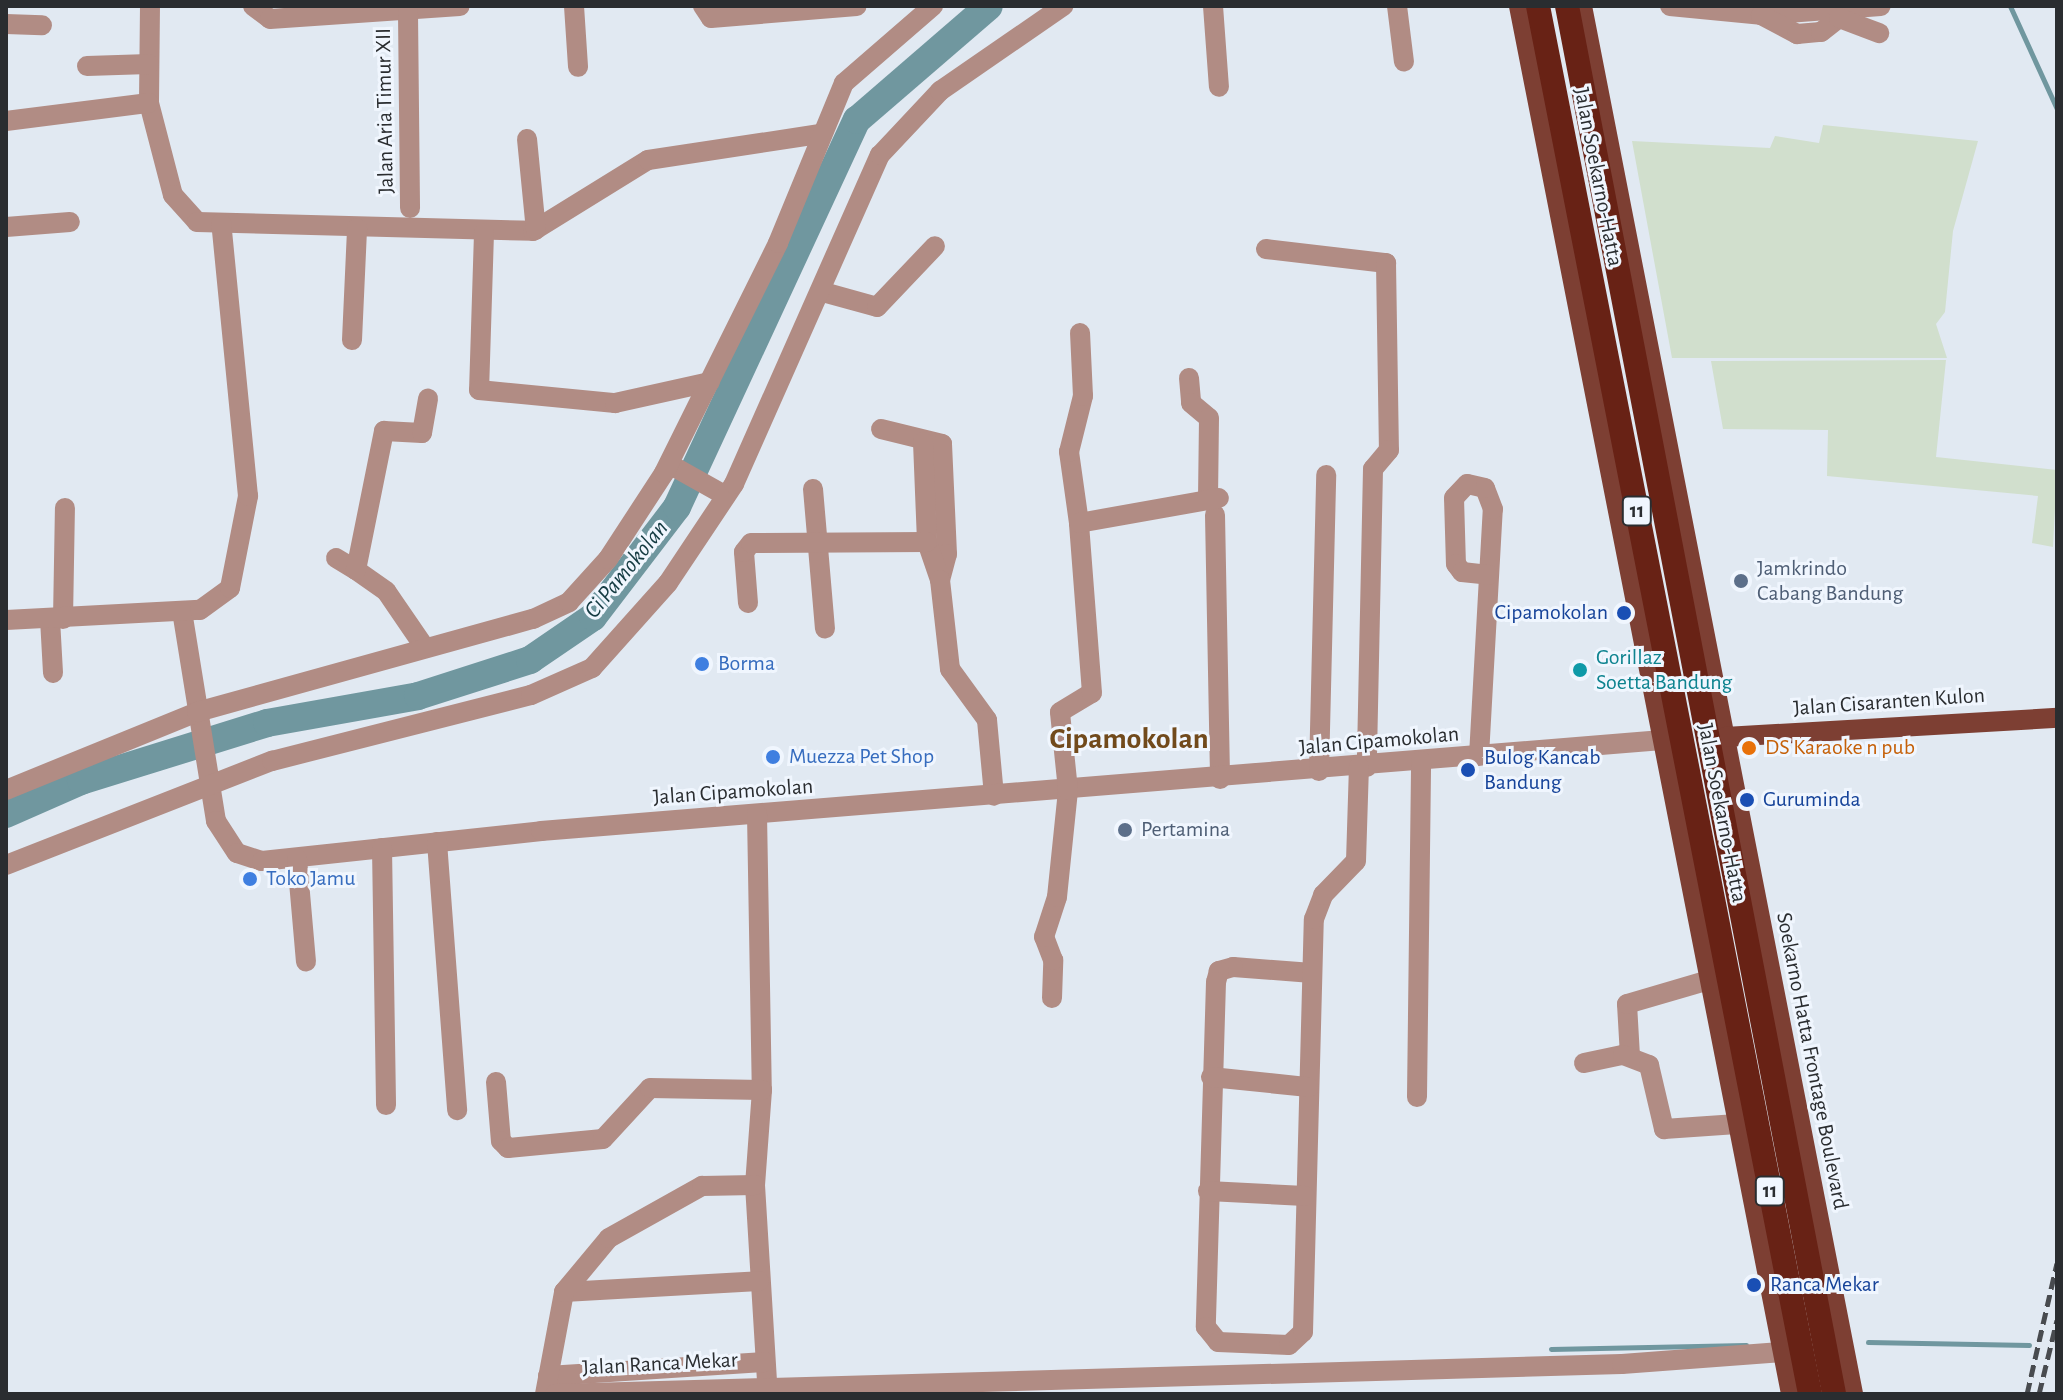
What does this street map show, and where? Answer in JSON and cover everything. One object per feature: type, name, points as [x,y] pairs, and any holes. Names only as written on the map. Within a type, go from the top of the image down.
[{"type":"highway","name":"Jalan Soekarno-Hatta","points":[[1538,6],[1719,984],[1810,1394]]},
{"type":"highway","points":[[1572,7],[1590,50]]},
{"type":"highway","name":"Jalan Soekarno-Hatta","points":[[1572,7],[1834,1394]]},
{"type":"highway","points":[[1586,346],[1591,280]]},
{"type":"highway","points":[[1699,928],[1719,984]]},
{"type":"main road","points":[[1519,6],[1586,346]]},
{"type":"main road","name":"Jalan Soekarno-Hatta","points":[[1590,50],[1725,737]]},
{"type":"main road","name":"Jalan Soekarno-Hatta","points":[[1586,346],[1662,740]]},
{"type":"main road","name":"Jalan Cisaranten Kulon","points":[[1725,737],[2057,718]]},
{"type":"main road","name":"Soekarno Hatta Frontage Boulevard","points":[[1725,737],[1853,1394]]},
{"type":"main road","points":[[1662,740],[1699,928]]},
{"type":"main road","name":"Jalan Soekarno-Hatta","points":[[1719,984],[1737,1124],[1791,1394]]},
{"type":"street","points":[[150,6],[149,103],[181,212],[197,222],[484,233],[536,230],[648,160],[820,134]]},
{"type":"street","points":[[253,6],[264,19],[408,13],[453,7]]},
{"type":"street","points":[[574,6],[578,67]]},
{"type":"street","points":[[703,9],[727,11],[857,6]]},
{"type":"street","points":[[6,790],[198,720],[423,645],[523,622],[569,602],[608,559],[674,467],[710,382],[778,243],[820,134],[854,71],[933,6]]},
{"type":"street","points":[[6,865],[207,778],[568,682],[637,623],[720,492],[823,292],[864,182],[898,130],[940,91],[1063,6]]},
{"type":"street","points":[[1213,6],[1219,87]]},
{"type":"street","points":[[1397,6],[1404,62]]},
{"type":"street","points":[[1670,6],[1761,15],[1881,6]]},
{"type":"street","name":"Jalan Aria Timur XII","points":[[408,13],[410,208]]},
{"type":"street","points":[[1761,15],[1797,34],[1821,32],[1839,18],[1879,33]]},
{"type":"street","points":[[6,24],[42,25]]},
{"type":"street","points":[[87,66],[149,64]]},
{"type":"street","points":[[6,121],[149,103]]},
{"type":"street","points":[[527,139],[536,230]]},
{"type":"street","points":[[6,227],[70,222]]},
{"type":"street","points":[[6,620],[182,611],[222,598],[245,539],[245,444],[221,223]]},
{"type":"street","points":[[352,340],[357,228]]},
{"type":"street","points":[[484,233],[479,390],[615,403],[710,382]]},
{"type":"street","points":[[823,292],[877,307],[935,246]]},
{"type":"street","points":[[1266,249],[1386,263],[1389,450],[1373,469],[1363,767],[1356,861],[1317,906],[1308,1087],[1302,1338],[1289,1345],[1223,1343],[1206,1327],[1211,1077],[1219,971],[1312,973]]},
{"type":"street","points":[[1052,998],[1053,960],[1044,937],[1057,897],[1068,790],[1060,712],[1092,693],[1079,523],[1069,452],[1083,396],[1080,333]]},
{"type":"street","points":[[1189,378],[1191,403],[1209,418],[1220,779]]},
{"type":"street","points":[[356,570],[384,431],[421,434],[428,399]]},
{"type":"street","points":[[881,429],[923,442],[939,440],[944,450],[947,554],[940,580]]},
{"type":"street","points":[[923,442],[927,542],[940,580],[950,669],[990,730],[994,796]]},
{"type":"street","points":[[674,467],[720,492]]},
{"type":"street","points":[[1319,771],[1326,475]]},
{"type":"street","points":[[813,489],[825,628]]},
{"type":"street","points":[[1079,523],[1214,504]]},
{"type":"street","points":[[53,673],[65,508]]},
{"type":"street","points":[[748,603],[747,546],[815,540],[927,542]]},
{"type":"street","points":[[336,558],[386,591],[423,645]]},
{"type":"street","points":[[1479,756],[1489,575]]},
{"type":"street","name":"Jalan Cipamokolan","points":[[182,611],[207,778],[220,832],[237,853],[297,859],[437,842],[757,814],[1319,771],[1662,740]]},
{"type":"street","points":[[1417,1097],[1421,761]]},
{"type":"street","points":[[757,814],[762,1090],[755,1185],[766,1372]]},
{"type":"street","points":[[437,842],[457,1110]]},
{"type":"street","points":[[382,848],[386,1105]]},
{"type":"street","points":[[297,859],[306,962]]},
{"type":"street","points":[[1630,1056],[1627,1004],[1719,984]]},
{"type":"street","points":[[1584,1063],[1630,1056],[1653,1072],[1664,1129],[1737,1124]]},
{"type":"street","points":[[1211,1077],[1308,1087]]},
{"type":"street","points":[[496,1082],[501,1141],[508,1148],[603,1139],[650,1088],[762,1090]]},
{"type":"street","points":[[549,1388],[564,1292],[609,1238],[655,1209],[702,1186],[755,1185]]},
{"type":"street","points":[[1208,1191],[1305,1196]]},
{"type":"street","points":[[564,1292],[759,1281]]},
{"type":"street","name":"Jalan Ranca Mekar","points":[[549,1388],[766,1372],[853,1391],[1783,1352]]},
{"type":"green space","points":[[1823,125],[1978,141],[1953,231],[1945,312],[1936,324],[1947,358],[1672,358],[1632,141],[1770,148],[1775,136],[1819,143]]},
{"type":"green space","points":[[1946,360],[1936,457],[2057,470],[2053,547],[2032,543],[2038,496],[1827,476],[1828,430],[1723,429],[1711,361]]},
{"type":"waterway","name":"Ci Pamokolan","points":[[6,814],[81,781],[267,723],[418,696],[530,660],[593,617],[677,507],[857,120],[989,6]]},
{"type":"waterway","points":[[2010,6],[2057,109]]},
{"type":"waterway","points":[[1868,1342],[2029,1345]]},
{"type":"waterway","points":[[1551,1349],[1746,1345]]},
{"type":"railway","points":[[2027,1394],[2057,1263]]},
{"type":"railway","points":[[2039,1394],[2057,1320]]},
{"type":"place","name":"Jamkrindo Cabang Bandung","points":[[1741,581]]},
{"type":"place","name":"Cipamokolan","points":[[1624,613]]},
{"type":"place","name":"Borma","points":[[702,664]]},
{"type":"place","name":"Gorillaz Soetta Bandung","points":[[1580,670]]},
{"type":"place","name":"DS Karaoke n pub","points":[[1749,748]]},
{"type":"place","name":"Muezza Pet Shop","points":[[773,757]]},
{"type":"place","name":"Bulog Kancab Bandung","points":[[1468,770]]},
{"type":"place","name":"Guruminda","points":[[1747,800]]},
{"type":"place","name":"Pertamina","points":[[1125,830]]},
{"type":"place","name":"Toko Jamu","points":[[250,879]]},
{"type":"place","name":"Ranca Mekar","points":[[1754,1285]]},
{"type":"district","name":"Cipamokolan","points":[[1129,739]]}]
